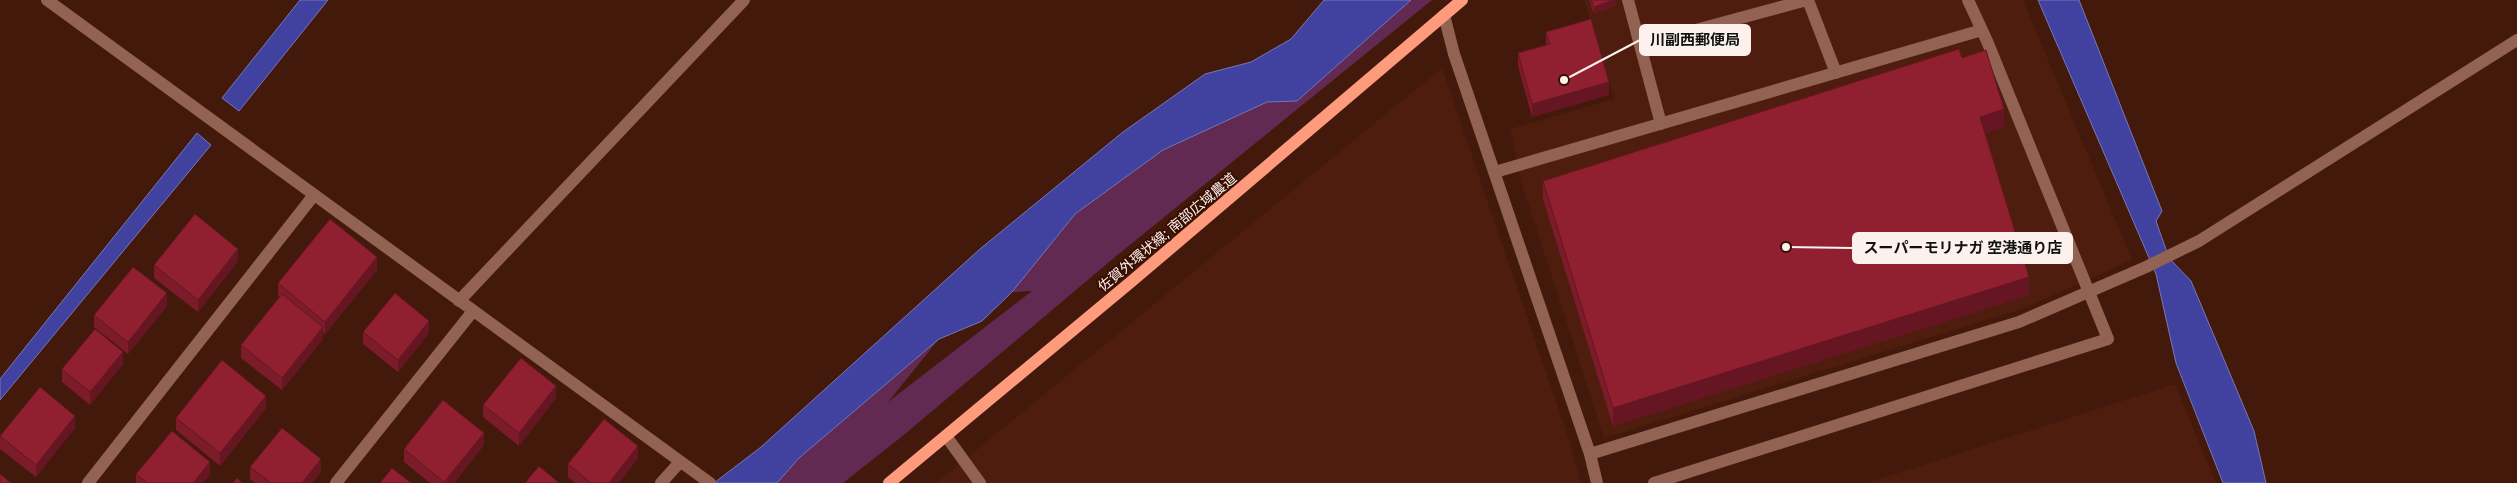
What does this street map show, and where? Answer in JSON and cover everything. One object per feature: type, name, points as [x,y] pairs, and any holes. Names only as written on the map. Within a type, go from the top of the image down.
[{"type":"main road","name":"佐賀外環状線; 南部広域農道","points":[[889,483],[1132,281],[1462,0]]},
{"type":"street","points":[[47,0],[707,481]]},
{"type":"street","points":[[459,301],[744,0]]},
{"type":"street","points":[[1628,0],[1661,124]]},
{"type":"street","points":[[1640,45],[1807,0],[1836,73]]},
{"type":"street","points":[[1654,483],[2108,339],[1968,0]]},
{"type":"street","points":[[1444,15],[1454,54],[1590,454],[1597,483]]},
{"type":"street","points":[[1495,172],[1982,30]]},
{"type":"street","points":[[1590,454],[2019,322],[2146,268],[2199,241],[2517,40]]},
{"type":"street","points":[[88,483],[314,195]]},
{"type":"street","points":[[336,483],[474,311]]},
{"type":"street","points":[[946,436],[980,483]]},
{"type":"street","points":[[661,483],[680,462]]},
{"type":"shaded area","points":[[300,0],[328,0],[239,111],[222,98]]},
{"type":"shaded area","points":[[1324,0],[1411,0],[1297,101],[1267,102],[1163,150],[1075,214],[1012,292],[982,321],[939,339],[799,458],[777,483],[714,483],[761,447],[980,249],[1123,132],[1205,74],[1251,62],[1291,39]]},
{"type":"shaded area","points":[[1411,0],[1432,0],[1115,257],[905,434],[843,483],[777,483],[799,458],[939,339],[888,402],[1032,291],[1012,292],[1075,214],[1163,150],[1267,102],[1297,101]]},
{"type":"shaded area","points":[[1584,0],[2023,0],[2132,260],[2022,309],[1604,438],[1522,184],[1510,129],[1614,99]]},
{"type":"shaded area","points":[[2038,0],[2079,0],[2162,211],[2156,221],[2169,258],[2191,281],[2254,431],[2266,483],[2223,483],[2176,363],[2156,274]]},
{"type":"shaded area","points":[[1442,68],[1568,437],[1581,483],[936,483]]},
{"type":"shaded area","points":[[197,133],[211,145],[0,400],[0,379]]},
{"type":"shaded area","points":[[2175,384],[2216,483],[1867,483]]},
{"type":"building","points":[[1591,0],[1613,0],[1594,7]]},
{"type":"building","points":[[1591,19],[1609,82],[1532,104],[1518,53],[1550,44],[1546,32]]},
{"type":"building","points":[[1959,49],[1962,58],[1986,50],[2004,109],[1980,117],[2029,277],[1613,408],[1543,181]]},
{"type":"building","points":[[195,214],[238,249],[198,300],[154,265]]},
{"type":"building","points":[[330,219],[377,257],[325,322],[278,283]]},
{"type":"building","points":[[133,267],[167,293],[128,342],[94,315]]},
{"type":"building","points":[[395,293],[429,321],[398,360],[363,332]]},
{"type":"building","points":[[282,294],[323,327],[282,378],[241,345]]},
{"type":"building","points":[[95,329],[123,352],[90,392],[62,369]]},
{"type":"building","points":[[521,358],[556,386],[519,433],[483,405]]},
{"type":"building","points":[[222,360],[266,396],[220,453],[176,418]]},
{"type":"building","points":[[40,387],[75,416],[36,465],[0,436]]},
{"type":"building","points":[[443,400],[484,433],[444,482],[404,449]]},
{"type":"building","points":[[604,419],[638,446],[609,483],[591,483],[568,464]]},
{"type":"building","points":[[282,428],[321,459],[302,483],[271,483],[250,467]]},
{"type":"building","points":[[172,431],[210,462],[193,483],[148,483],[136,474]]},
{"type":"building","points":[[539,466],[559,483],[525,483]]},
{"type":"building","points":[[392,468],[411,483],[380,483]]},
{"type":"building","points":[[0,474],[11,483],[0,483]]},
{"type":"building","points":[[237,478],[242,483],[233,483]]},
{"type":"place","name":"川副西郵便局","points":[[1564,80]]},
{"type":"place","name":"スーパーモリナガ 空港通り店","points":[[1786,247]]}]
